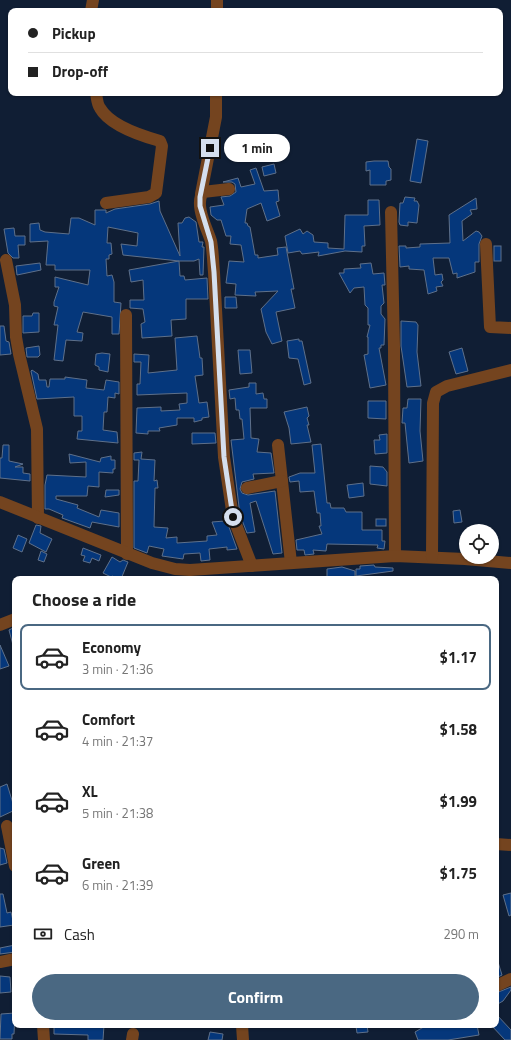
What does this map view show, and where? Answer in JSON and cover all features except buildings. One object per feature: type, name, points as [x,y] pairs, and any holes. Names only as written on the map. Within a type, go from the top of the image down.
[{"type":"street","points":[[97,96],[100,108],[117,124],[147,139],[160,141],[162,146],[156,193],[149,197],[106,203]]},
{"type":"street","points":[[216,96],[216,117],[200,206],[211,242],[224,457],[229,495],[233,517],[252,566]]},
{"type":"street","points":[[201,194],[202,192],[229,189]]},
{"type":"street","points":[[391,212],[394,347],[395,556]]},
{"type":"street","points":[[486,244],[490,327],[511,328]]},
{"type":"street","points":[[6,260],[15,305],[16,337],[19,354],[37,429],[38,518]]},
{"type":"street","points":[[126,315],[127,554]]},
{"type":"street","points":[[432,557],[433,403],[436,392],[447,386],[511,370]]},
{"type":"street","points":[[278,445],[291,563]]},
{"type":"street","points":[[247,488],[282,481]]},
{"type":"street","points":[[0,502],[127,554],[175,569],[197,574],[252,566],[395,556],[432,557],[511,563]]},
{"type":"street","points":[[0,624],[12,619]]},
{"type":"street","points":[[7,827],[12,851]]},
{"type":"street","points":[[499,844],[511,845]]},
{"type":"street","points":[[0,962],[12,960]]},
{"type":"street","points":[[499,985],[511,979]]},
{"type":"street","points":[[43,1028],[44,1040]]},
{"type":"street","points":[[242,1028],[243,1040]]},
{"type":"route","points":[[210,148],[200,197],[200,206],[211,242],[217,300],[217,333],[224,457],[233,517]]}]
